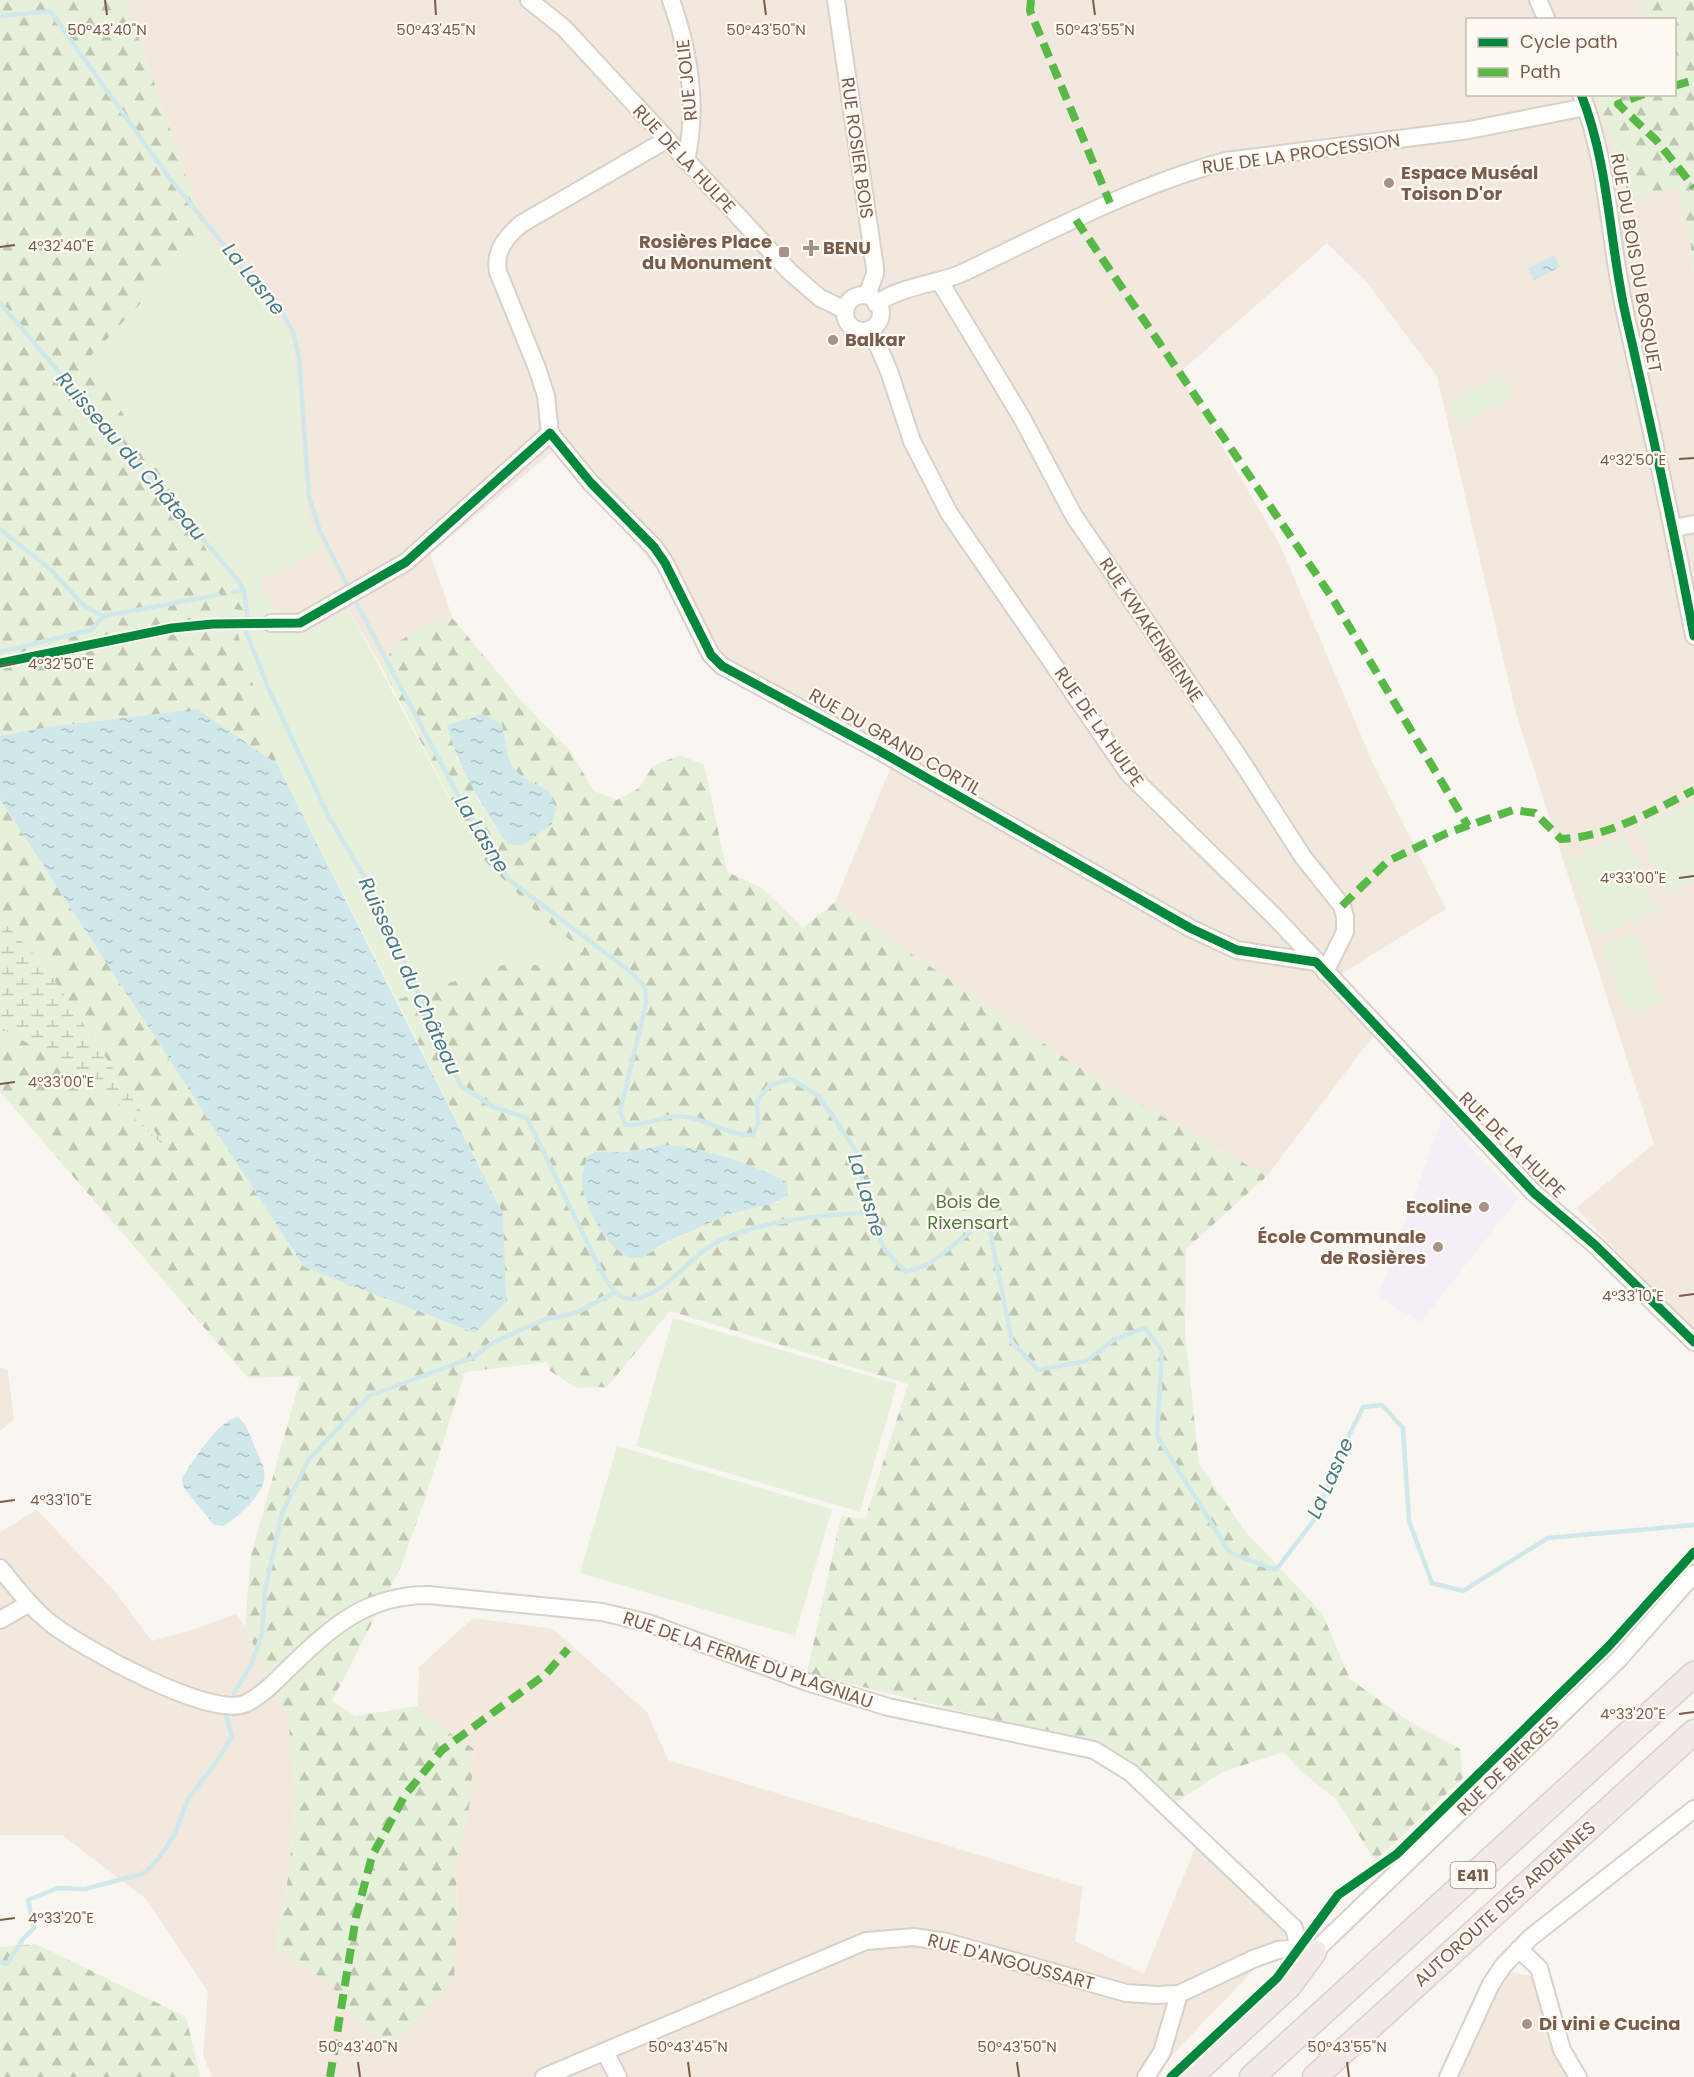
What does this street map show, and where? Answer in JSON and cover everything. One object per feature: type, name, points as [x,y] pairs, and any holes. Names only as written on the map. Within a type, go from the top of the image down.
[{"type":"highway","name":"E411","points":[[1252,2077],[1694,1674]]},
{"type":"highway","name":"AUTOROUTE DES ARDENNES","points":[[1316,2077],[1694,1732]]},
{"type":"highway","points":[[1190,2077],[1289,1986],[1307,1950]]},
{"type":"street","name":"RUE DE LA HULPE","points":[[529,0],[564,28],[666,140],[807,287],[820,298],[845,310]]},
{"type":"street","name":"RUE JOLIE","points":[[671,0],[681,27],[692,106],[691,140],[686,161]]},
{"type":"street","name":"RUE ROSIER BOIS","points":[[836,0],[875,274],[872,299]]},
{"type":"street","points":[[1538,0],[1546,18]]},
{"type":"street","name":"RUE DE LA PROCESSION","points":[[872,299],[894,291],[940,282],[1141,189],[1190,171],[1226,161],[1479,129],[1584,101]]},
{"type":"street","name":"RUE DU BOIS DU BOSQUET","points":[[1584,101],[1603,169],[1627,320],[1674,528],[1694,636]]},
{"type":"street","points":[[271,622],[300,623],[406,562],[550,433],[546,396],[537,368],[498,272],[496,262],[500,250],[508,236],[521,224],[611,169],[666,140]]},
{"type":"street","points":[[874,268],[881,279],[894,291]]},
{"type":"street","name":"RUE KWAKENBIENNE","points":[[940,282],[1022,418],[1074,516],[1240,759],[1303,857],[1342,906],[1346,917],[1345,932],[1321,967]]},
{"type":"street","points":[[853,298],[872,299],[880,319],[871,330],[863,332],[850,326],[845,310],[853,298]]},
{"type":"street","name":"RUE DE LA HULPE","points":[[871,330],[889,371],[912,441],[949,513],[1118,759],[1152,800],[1274,916],[1526,1185],[1691,1335]]},
{"type":"street","name":"RUE DU GRAND CORTIL","points":[[550,433],[591,483],[654,547],[665,563],[711,655],[722,666],[876,749],[1190,928],[1237,950],[1321,967]]},
{"type":"street","points":[[1674,528],[1694,524]]},
{"type":"street","name":"RUE DE LA FERME DU PLAGNIAU","points":[[0,1568],[28,1604],[60,1630],[137,1676],[212,1702],[238,1706],[268,1689],[324,1635],[349,1616],[375,1603],[405,1595],[581,1609],[648,1623],[807,1682],[888,1707],[1094,1750],[1131,1773],[1294,1928],[1307,1950]]},
{"type":"street","name":"RUE DE BIERGES","points":[[1307,1950],[1619,1659],[1694,1574]]},
{"type":"street","points":[[0,1620],[28,1604]]},
{"type":"street","points":[[1448,2077],[1491,1984],[1503,1966],[1519,1949],[1694,1809]]},
{"type":"street","name":"RUE D'ANGOUSSART","points":[[544,2077],[848,1947],[894,1937],[947,1942],[1126,1993],[1179,1994],[1252,1959],[1278,1950],[1307,1950]]},
{"type":"street","points":[[1519,1949],[1539,1968],[1562,2050],[1578,2077]]},
{"type":"street","points":[[1146,2077],[1162,2052],[1179,1994]]},
{"type":"street","points":[[605,2052],[618,2077]]},
{"type":"shaded area","points":[[126,0],[1641,0],[1645,18],[1466,18],[1466,96],[1597,96],[1630,198],[1677,187],[1691,240],[1691,264],[1694,272],[1694,1333],[1576,1208],[1654,1144],[1516,713],[1437,376],[1366,281],[1327,243],[1179,373],[1280,545],[1371,759],[1446,909],[1328,982],[1373,1036],[1267,1176],[1098,1080],[835,902],[895,757],[731,667],[665,579],[556,449],[430,554],[453,619],[434,620],[396,643],[382,667],[349,610],[306,632],[280,633],[276,613],[258,581],[322,548],[307,516],[292,337],[206,234]]},
{"type":"shaded area","name":"École Communale de Rosières","points":[[1443,1116],[1518,1198],[1421,1322],[1378,1297]]},
{"type":"shaded area","points":[[0,1367],[8,1371],[14,1419],[0,1431]]},
{"type":"shaded area","points":[[37,1510],[116,1593],[152,1641],[236,1614],[252,1636],[288,1719],[296,1792],[289,1872],[276,1949],[329,1983],[362,2025],[457,1926],[456,1862],[470,1803],[474,1749],[434,1722],[418,1706],[419,1667],[473,1618],[553,1629],[647,1712],[668,1760],[1083,1887],[1075,1941],[1144,1974],[1196,1846],[1288,1934],[1151,2077],[212,2077],[203,2055],[208,1992],[146,1899],[62,1835],[0,1835],[0,1532]]},
{"type":"shaded area","points":[[1508,1972],[1538,1977],[1569,2077],[1458,2077],[1493,1994]]},
{"type":"green space","points":[[0,0],[126,0],[206,234],[89,358],[244,611],[230,608],[277,764],[198,709],[0,738]]},
{"type":"green space","points":[[1641,0],[1694,0],[1694,272],[1691,264],[1691,240],[1677,187],[1630,199],[1597,96],[1676,96],[1676,18],[1645,18]]},
{"type":"green space","points":[[206,234],[292,337],[307,516],[322,548],[258,581],[276,613],[280,633],[306,632],[349,610],[480,856],[583,952],[559,968],[512,962],[397,1000],[277,764],[229,608],[243,611],[89,358]]},
{"type":"green space","points":[[1504,374],[1515,397],[1458,425],[1447,402]]},
{"type":"green space","name":"Bois de Rixensart","points":[[453,619],[520,699],[570,751],[594,791],[617,800],[639,788],[653,766],[680,755],[704,765],[727,872],[762,888],[803,928],[835,902],[1098,1080],[1267,1176],[1186,1249],[1185,1332],[1199,1464],[1244,1530],[1322,1613],[1350,1679],[1410,1722],[1460,1749],[1463,1778],[1375,1861],[1337,1800],[1303,1773],[1283,1752],[1223,1772],[1176,1802],[1125,1759],[1100,1746],[807,1673],[841,1516],[865,1519],[908,1384],[670,1311],[607,1387],[577,1388],[550,1371],[547,1362],[465,1372],[401,1566],[332,1701],[355,1716],[418,1706],[434,1722],[474,1749],[470,1803],[456,1862],[457,1926],[454,1978],[408,2033],[381,2041],[362,2025],[329,1983],[276,1949],[289,1872],[296,1792],[288,1719],[245,1626],[251,1556],[301,1376],[248,1378],[0,1092],[0,799],[304,1267],[503,1214],[397,1000],[512,962],[559,968],[583,951],[532,908],[480,856],[382,667],[396,643],[434,620]],"holes":[[[507,754],[513,768],[522,777],[548,790],[507,843],[477,799],[469,775],[455,756]],[[662,1145],[780,1202],[727,1215],[692,1229],[645,1256],[595,1152],[626,1152]]]},
{"type":"green space","points":[[1694,802],[1694,882],[1665,894],[1637,825]]},
{"type":"green space","points":[[1625,835],[1657,911],[1597,936],[1566,860]]},
{"type":"green space","points":[[0,918],[45,966],[165,1147],[121,1106],[73,1070],[0,1027]]},
{"type":"green space","points":[[1634,932],[1663,1001],[1630,1015],[1601,947]]},
{"type":"green space","points":[[673,1318],[897,1384],[860,1512],[636,1446]]},
{"type":"green space","points":[[617,1446],[832,1509],[795,1636],[580,1573]]},
{"type":"green space","points":[[36,1944],[186,2017],[200,2077],[0,2077],[0,1947]]},
{"type":"water","points":[[1554,255],[1560,267],[1534,280],[1528,268]]},
{"type":"water","points":[[198,709],[277,764],[503,1214],[506,1302],[475,1333],[304,1267],[0,799],[0,736],[48,727]]},
{"type":"water","points":[[482,714],[502,724],[509,759],[513,766],[525,778],[548,790],[556,808],[552,824],[522,846],[507,843],[489,815],[458,756],[447,725]]},
{"type":"water","points":[[662,1145],[708,1152],[760,1169],[787,1182],[788,1194],[767,1205],[735,1212],[661,1245],[644,1256],[637,1258],[627,1256],[609,1241],[593,1218],[582,1182],[587,1157],[595,1152],[627,1152]]},
{"type":"water","points":[[238,1417],[250,1433],[264,1471],[264,1479],[257,1495],[238,1516],[224,1526],[214,1525],[184,1488],[182,1478],[215,1433],[231,1419]]},
{"type":"waterway","name":"La Lasne","points":[[0,16],[50,11],[168,176],[256,285],[282,312],[293,332],[299,357],[309,497],[320,531],[349,589]]},
{"type":"waterway","name":"Ruisseau du Château","points":[[0,303],[237,579],[244,590],[247,616]]},
{"type":"waterway","points":[[0,529],[51,570],[85,607],[104,616]]},
{"type":"waterway","points":[[233,592],[244,590]]},
{"type":"waterway","points":[[0,652],[91,630],[104,616],[218,595]]},
{"type":"waterway","name":"La Lasne","points":[[353,597],[460,799],[508,879],[632,973],[645,987],[646,1003],[620,1112],[626,1125],[676,1116],[695,1119],[734,1133],[753,1135],[758,1123],[757,1101],[770,1085],[791,1079],[819,1096],[856,1151],[869,1213],[885,1250],[906,1272],[929,1264],[977,1227],[990,1231],[1012,1342],[1038,1370],[1086,1361],[1115,1339],[1145,1328],[1162,1351],[1157,1436],[1230,1553],[1276,1570],[1317,1516],[1334,1466],[1363,1407],[1382,1405],[1403,1428],[1409,1521],[1432,1583],[1463,1591],[1548,1538],[1694,1525]]},
{"type":"waterway","name":"Ruisseau du Château","points":[[246,632],[270,692],[329,817],[365,878],[461,1086],[494,1107],[527,1118],[601,1271],[618,1294],[628,1299],[646,1296],[666,1284],[712,1245],[745,1231],[810,1217],[869,1213]]},
{"type":"waterway","points":[[234,1693],[251,1665],[262,1634],[265,1591],[282,1513],[309,1459],[369,1396],[474,1357],[492,1343],[543,1320],[576,1313],[615,1292]]},
{"type":"waterway","points":[[0,1962],[7,1964],[23,1939],[34,1928],[28,1900],[58,1888],[85,1889],[145,1873],[162,1854],[175,1833],[188,1799],[217,1761],[232,1736],[226,1716]]},
{"type":"marked path","points":[[1031,0],[1030,11],[1110,203]]},
{"type":"marked path","points":[[1676,85],[1694,80]]},
{"type":"marked path","points":[[1639,96],[1618,104],[1656,140],[1694,187]]},
{"type":"marked path","points":[[1076,220],[1331,596],[1468,826]]},
{"type":"marked path","points":[[1342,906],[1388,861],[1447,833],[1513,810],[1535,813],[1561,839],[1596,833],[1630,822],[1694,790]]},
{"type":"marked path","points":[[330,2077],[356,1917],[372,1856],[405,1795],[442,1750],[546,1674],[568,1649]]},
{"type":"cycle path","points":[[1582,96],[1591,122],[1604,178],[1621,293],[1694,636]]},
{"type":"cycle path","points":[[0,663],[172,628],[213,624],[300,623],[406,562],[550,433],[591,483],[654,547],[665,563],[711,655],[722,666],[876,749],[1190,928],[1237,950],[1316,962],[1534,1193],[1595,1245],[1694,1342]]},
{"type":"cycle path","points":[[1171,2077],[1277,1978],[1338,1895],[1397,1854],[1608,1647],[1694,1552]]},
{"type":"place","name":"Espace Muséal Toison D'or","points":[[1389,183]]},
{"type":"place","name":"BENU","points":[[811,248]]},
{"type":"place","name":"Rosières Place du Monument","points":[[784,252]]},
{"type":"place","name":"Balkar","points":[[833,340]]},
{"type":"place","name":"Ecoline","points":[[1484,1207]]},
{"type":"place","name":"École Communale de Rosières","points":[[1438,1247]]},
{"type":"place","name":"Di vini e Cucina","points":[[1527,2024]]}]
